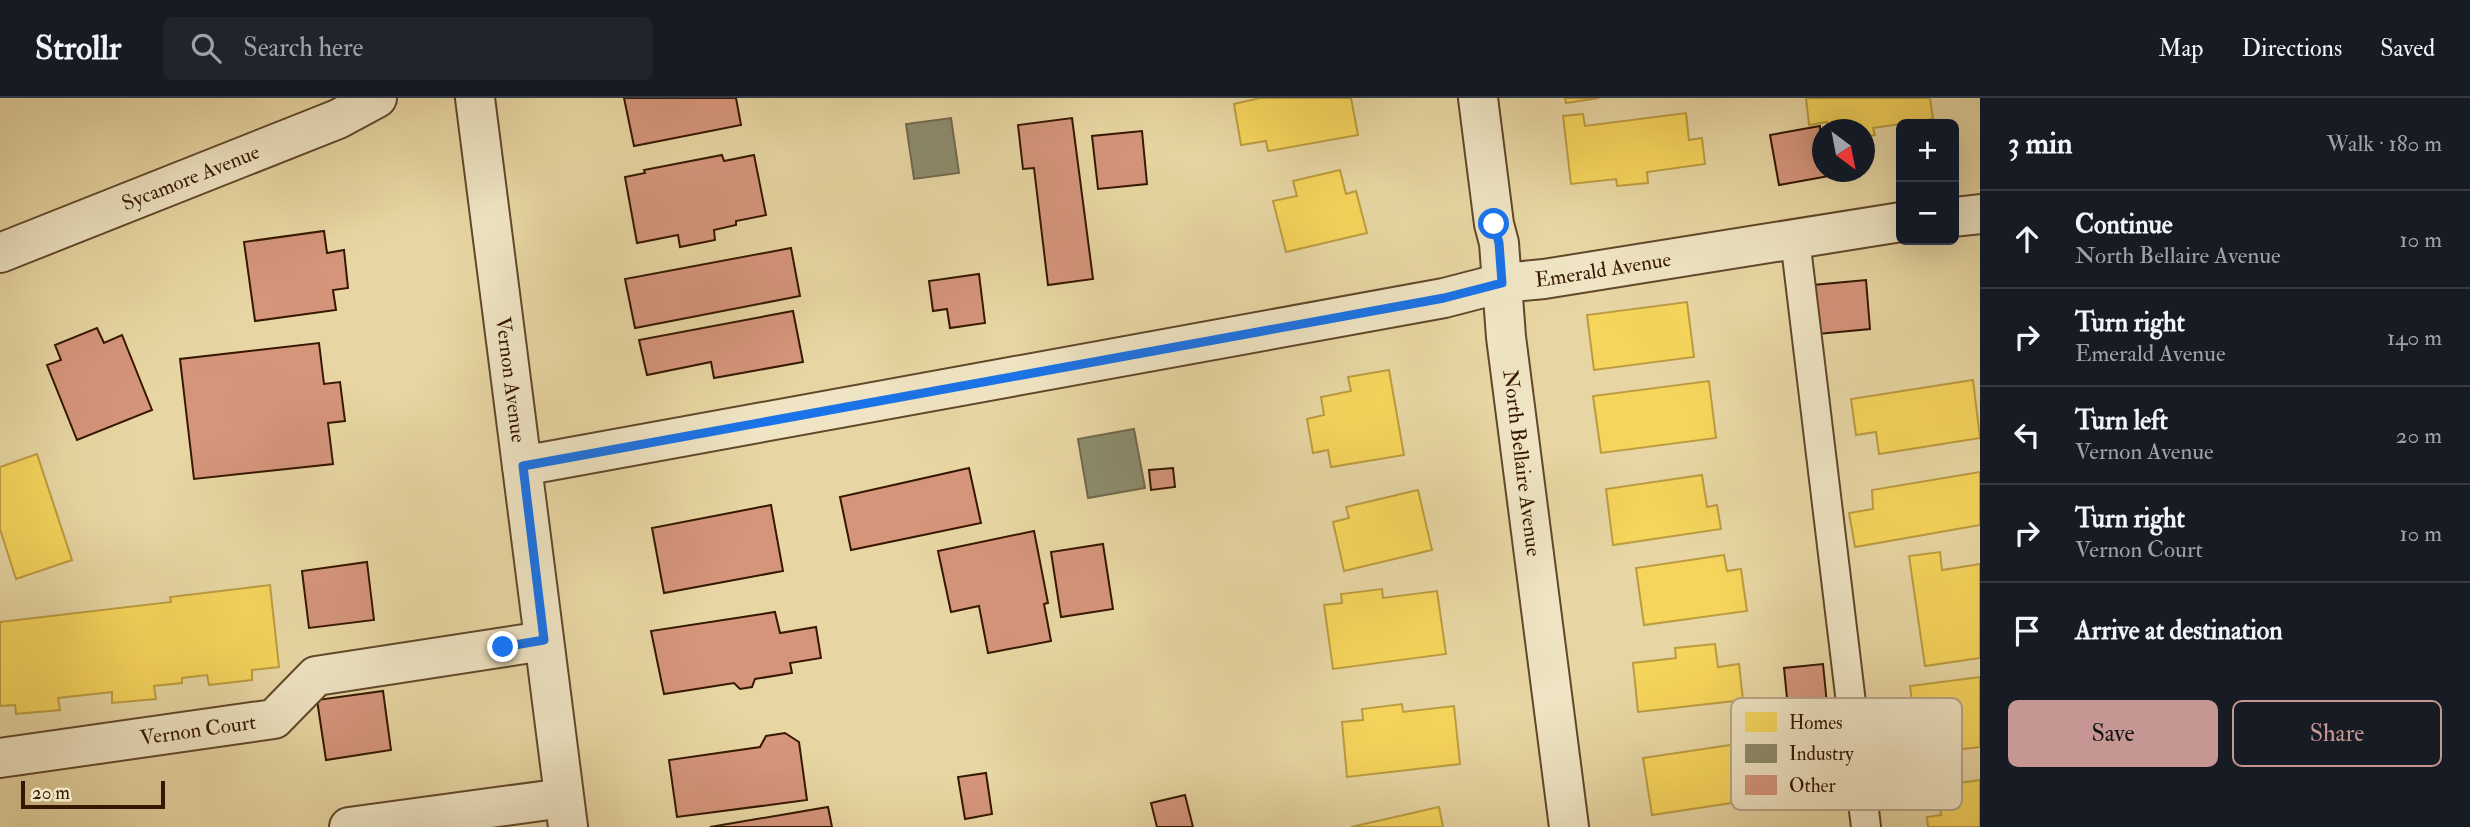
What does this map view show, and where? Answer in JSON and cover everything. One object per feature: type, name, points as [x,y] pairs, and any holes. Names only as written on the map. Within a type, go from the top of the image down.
[{"type":"street","name":"Sycamore Avenue","points":[[0,253],[338,120],[377,98]]},
{"type":"street","name":"Vernon Avenue","points":[[475,98],[566,813]]},
{"type":"street","name":"North Bellaire Avenue","points":[[1478,98],[1494,224],[1499,243],[1506,337],[1569,827]]},
{"type":"street","points":[[1959,216],[1980,214]]},
{"type":"street","name":"Emerald Avenue","points":[[523,466],[1444,298],[1502,283],[1544,279],[1896,223]]},
{"type":"street","name":"Vernon Court","points":[[0,758],[274,719],[316,676],[544,640]]},
{"type":"street","points":[[349,827],[566,813]]},
{"type":"lane","points":[[1795,239],[1850,698]]},
{"type":"building: Homes","points":[[1260,98],[1351,98],[1358,135],[1268,151],[1266,141],[1241,145],[1234,104]]},
{"type":"building: Homes","points":[[1565,98],[1599,98],[1566,103]]},
{"type":"building: Homes","points":[[1806,98],[1930,98],[1933,119],[1896,119],[1896,125],[1875,128],[1875,119],[1812,119],[1812,124],[1809,125]]},
{"type":"building: Homes","points":[[1686,113],[1689,140],[1702,138],[1705,164],[1647,172],[1648,183],[1617,186],[1616,179],[1571,184],[1563,116],[1583,114],[1585,126]]},
{"type":"building: Homes","points":[[1340,170],[1346,194],[1356,191],[1367,233],[1286,252],[1273,201],[1297,196],[1293,181]]},
{"type":"building: Homes","points":[[1687,302],[1694,357],[1594,370],[1587,315]]},
{"type":"building: Homes","points":[[1389,370],[1404,455],[1331,467],[1328,450],[1313,453],[1307,419],[1324,415],[1321,397],[1351,391],[1348,377]]},
{"type":"building: Homes","points":[[1973,380],[1980,438],[1879,454],[1876,432],[1856,435],[1851,399]]},
{"type":"building: Homes","points":[[1709,381],[1716,438],[1601,453],[1593,396]]},
{"type":"building: Homes","points":[[37,454],[72,560],[16,579],[0,529],[0,467]]},
{"type":"building: Homes","points":[[1980,472],[1980,525],[1855,547],[1849,513],[1873,509],[1872,490]]},
{"type":"building: Homes","points":[[1702,475],[1707,507],[1717,505],[1721,529],[1613,545],[1606,489]]},
{"type":"building: Homes","points":[[1418,490],[1432,550],[1344,571],[1333,522],[1349,518],[1346,507]]},
{"type":"building: Homes","points":[[1940,552],[1942,570],[1980,564],[1980,658],[1925,666],[1909,556]]},
{"type":"building: Homes","points":[[1724,555],[1727,571],[1741,569],[1747,611],[1644,625],[1636,568]]},
{"type":"building: Homes","points":[[270,585],[279,667],[252,670],[252,680],[209,685],[207,675],[182,678],[182,683],[154,686],[156,699],[112,703],[112,692],[58,698],[60,710],[16,714],[15,705],[0,706],[0,622],[171,602],[170,597]]},
{"type":"building: Homes","points":[[1382,589],[1383,598],[1437,591],[1446,654],[1333,669],[1324,605],[1342,603],[1341,594]]},
{"type":"building: Homes","points":[[1715,644],[1718,667],[1739,664],[1743,698],[1638,712],[1633,663],[1676,658],[1675,648]]},
{"type":"building: Homes","points":[[1980,677],[1980,747],[1962,749],[1962,698],[1912,698],[1910,686]]},
{"type":"building: Homes","points":[[1402,704],[1403,712],[1454,706],[1460,764],[1347,777],[1342,722],[1363,720],[1362,709]]},
{"type":"building: Homes","points":[[1731,745],[1731,803],[1652,815],[1643,758]]},
{"type":"building: Homes","points":[[1980,780],[1980,827],[1928,827],[1927,817],[1941,815],[1940,810],[1962,810],[1962,783]]},
{"type":"building: Homes","points":[[1439,807],[1443,827],[1351,827]]},
{"type":"building: Industry","points":[[951,118],[959,173],[914,179],[906,124]]},
{"type":"building: Industry","points":[[1134,429],[1145,488],[1088,498],[1078,439]]},
{"type":"building: Other","points":[[624,98],[736,98],[741,125],[634,146]]},
{"type":"building: Other","points":[[1072,118],[1093,279],[1048,285],[1034,168],[1023,169],[1018,125]]},
{"type":"building: Other","points":[[1812,127],[1812,179],[1779,185],[1770,135]]},
{"type":"building: Other","points":[[1142,131],[1147,184],[1098,189],[1092,136]]},
{"type":"building: Other","points":[[722,155],[724,161],[754,155],[766,215],[736,221],[736,225],[714,230],[715,240],[680,247],[678,235],[637,243],[625,177],[645,173],[644,170]]},
{"type":"building: Other","points":[[324,231],[327,253],[344,250],[348,288],[333,290],[336,310],[255,321],[244,242]]},
{"type":"building: Other","points":[[791,248],[800,296],[635,328],[625,279]]},
{"type":"building: Other","points":[[979,274],[985,323],[950,328],[947,309],[933,311],[929,281]]},
{"type":"building: Other","points":[[1866,280],[1870,329],[1818,334],[1813,285]]},
{"type":"building: Other","points":[[793,311],[803,362],[714,378],[711,362],[647,375],[639,340]]},
{"type":"building: Other","points":[[97,328],[104,343],[122,335],[152,410],[77,440],[47,365],[61,360],[55,345]]},
{"type":"building: Other","points":[[319,343],[324,384],[340,382],[345,421],[328,423],[333,464],[194,479],[180,359]]},
{"type":"building: Other","points":[[969,468],[981,523],[851,550],[840,497]]},
{"type":"building: Other","points":[[1173,468],[1175,487],[1151,490],[1149,470]]},
{"type":"building: Other","points":[[771,505],[783,571],[664,593],[652,528]]},
{"type":"building: Other","points":[[1034,531],[1048,603],[1044,604],[1051,641],[988,653],[979,606],[951,612],[938,551]]},
{"type":"building: Other","points":[[1103,544],[1113,609],[1061,617],[1051,552]]},
{"type":"building: Other","points":[[367,562],[374,620],[309,628],[302,571]]},
{"type":"building: Other","points":[[775,612],[780,633],[816,627],[821,658],[790,663],[792,673],[755,679],[752,687],[740,689],[734,683],[664,694],[651,631]]},
{"type":"building: Other","points":[[1823,664],[1826,698],[1787,698],[1784,668]]},
{"type":"building: Other","points":[[383,691],[391,750],[326,760],[317,700]]},
{"type":"building: Other","points":[[785,733],[799,742],[807,800],[677,817],[669,760],[760,747],[766,736]]},
{"type":"building: Other","points":[[986,773],[992,814],[965,819],[958,777]]},
{"type":"building: Other","points":[[1185,795],[1193,827],[1157,827],[1151,803]]},
{"type":"building: Other","points":[[828,807],[832,827],[710,827]]},
{"type":"route","points":[[503,647],[544,640],[523,466],[1444,298],[1502,283],[1499,243],[1494,224]]}]
